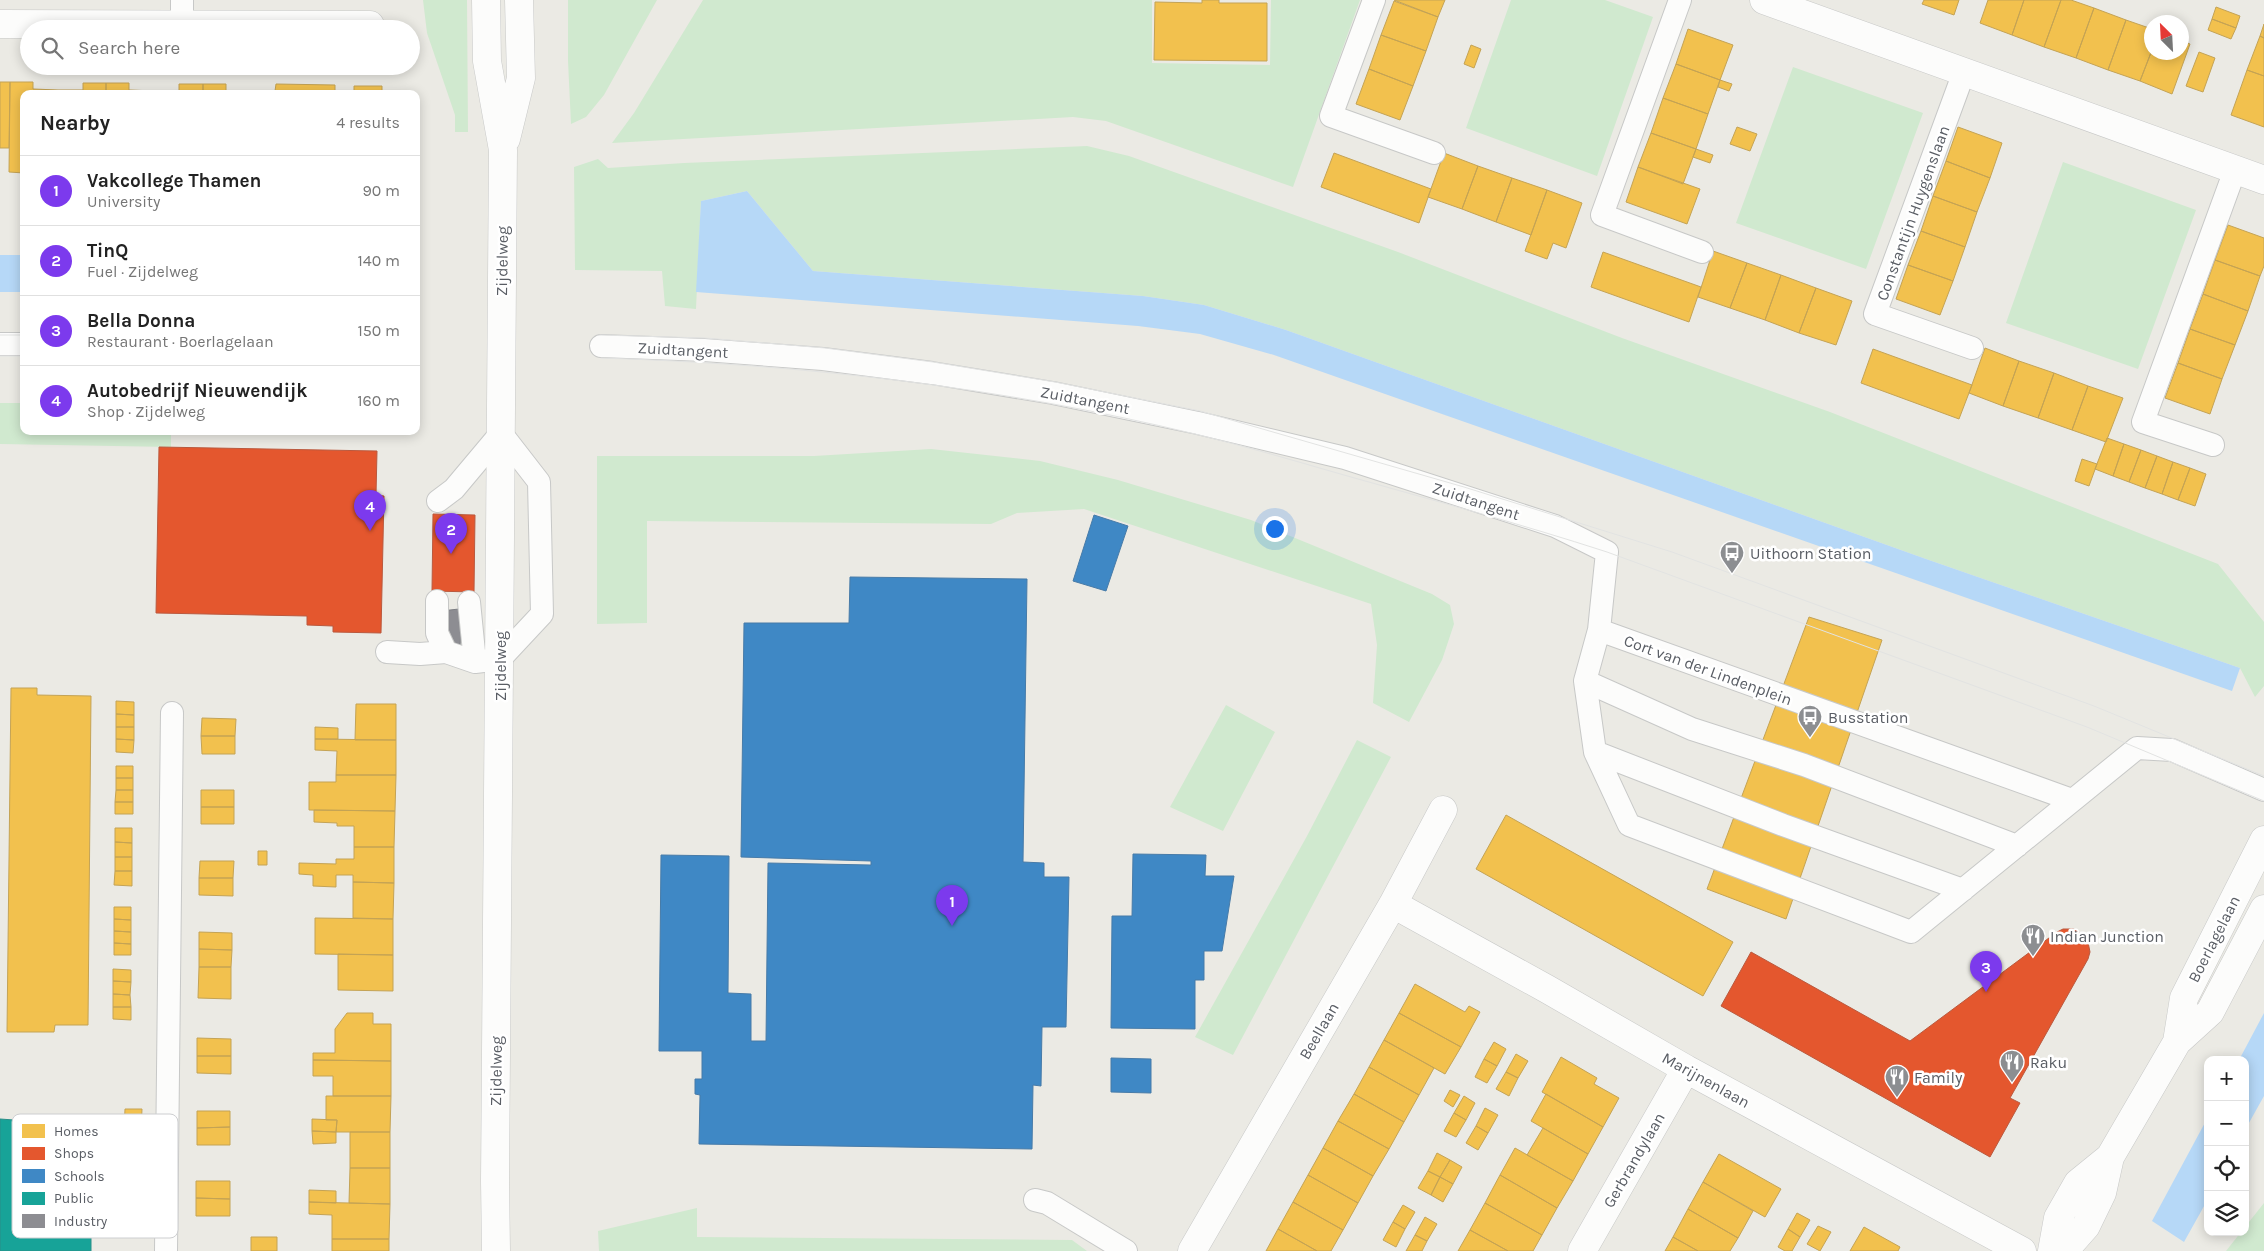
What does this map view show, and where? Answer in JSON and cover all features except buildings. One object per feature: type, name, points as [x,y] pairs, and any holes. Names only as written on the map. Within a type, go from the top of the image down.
[{"type":"street","name":"Zijdelweg","points":[[486,0],[487,60],[503,150],[501,433],[488,661],[496,1251]]},
{"type":"street","name":"Zijdelweg","points":[[503,150],[521,78],[519,0]]},
{"type":"street","points":[[1764,0],[2264,180]]},
{"type":"street","points":[[61,20],[182,12],[298,20]]},
{"type":"street","points":[[0,24],[20,23]]},
{"type":"street","name":"Beellaan","points":[[1192,1251],[1393,904],[1443,810]]},
{"type":"street","name":"Boerlagelaan","points":[[2177,1042],[2184,998],[2264,840]]},
{"type":"street","name":"Marijnenlaan","points":[[1393,904],[1547,989],[1686,1070],[2022,1251]]},
{"type":"street","name":"Boerlagelaan","points":[[2064,1251],[2086,1226],[2094,1211],[2102,1194],[2110,1156],[2177,1042],[2210,1012],[2264,909]]},
{"type":"street","name":"Gerbrandylaan","points":[[1582,1251],[1686,1070]]},
{"type":"street","name":"Boerlagelaan","points":[[2052,1251],[2058,1218],[2078,1183],[2110,1156]]},
{"type":"street","name":"Zijdelweg","points":[[495,1181],[513,1251]]},
{"type":"lane","points":[[1374,0],[1331,116],[1434,153]]},
{"type":"lane","points":[[1680,0],[1602,215],[1702,252]]},
{"type":"lane","name":"Constantijn Huygenslaan","points":[[1964,72],[1875,314],[1972,348]]},
{"type":"lane","points":[[2213,446],[2143,422],[2235,170]]},
{"type":"lane","points":[[0,344],[20,344]]},
{"type":"lane","name":"Zuidtangent","points":[[601,346],[704,350],[823,360],[932,373],[1198,422],[1345,458],[1554,526],[1607,552],[1599,630]]},
{"type":"lane","points":[[454,497],[501,433],[539,482],[542,614],[488,661]]},
{"type":"lane","points":[[437,601],[437,633],[446,652]]},
{"type":"lane","points":[[469,602],[488,661]]},
{"type":"lane","points":[[1599,630],[1585,681],[1595,752],[1629,825],[1911,932],[2137,748],[2172,750],[2264,790]]},
{"type":"lane","name":"Cort van der Lindenplein","points":[[1599,630],[2072,800]]},
{"type":"lane","points":[[387,652],[420,654],[446,652],[488,661]]},
{"type":"lane","points":[[1585,681],[1692,729],[1804,765],[2017,846]]},
{"type":"lane","points":[[168,1114],[172,713]]},
{"type":"lane","points":[[1595,752],[1783,825],[1963,890]]},
{"type":"lane","points":[[1035,1200],[1047,1203],[1126,1251]]},
{"type":"lane","points":[[166,1238],[166,1251]]},
{"type":"green space","points":[[423,0],[467,0],[468,132],[455,132],[455,115],[427,33]]},
{"type":"green space","points":[[568,0],[657,0],[604,95],[586,117],[571,124],[568,61]]},
{"type":"green space","points":[[703,0],[1152,0],[1152,63],[1270,65],[1271,0],[1360,0],[1293,187],[1106,121],[1073,117],[612,143],[634,113]]},
{"type":"green space","points":[[1511,0],[1605,0],[1653,17],[1597,176],[1466,128]]},
{"type":"green space","points":[[1793,67],[1923,113],[1866,269],[1736,223]]},
{"type":"green space","points":[[1087,146],[1129,156],[1398,252],[1622,338],[1830,412],[2218,564],[2264,622],[2264,686],[2255,697],[2240,668],[1926,559],[1286,330],[1204,305],[1143,296],[813,271],[747,191],[701,201],[696,309],[665,306],[662,271],[575,270],[574,167],[598,159],[608,168],[684,163]]},
{"type":"green space","points":[[2063,162],[2196,210],[2138,369],[2006,323]]},
{"type":"green space","points":[[0,403],[20,403],[20,435],[171,435],[171,447],[0,444]]},
{"type":"green space","points":[[931,449],[1040,461],[1118,480],[1251,520],[1432,594],[1450,605],[1454,624],[1442,660],[1409,722],[1373,703],[1377,645],[1371,604],[1084,509],[1017,513],[991,524],[647,521],[647,623],[597,624],[597,456],[814,456]]},
{"type":"green space","points":[[1226,705],[1275,732],[1223,831],[1170,807]]},
{"type":"green space","points":[[1357,740],[1391,757],[1233,1055],[1195,1037],[1307,836]]},
{"type":"green space","points":[[2264,1203],[2264,1251],[2226,1251],[2238,1236],[2249,1236],[2249,1222]]},
{"type":"green space","points":[[697,1208],[697,1237],[1072,1240],[1087,1251],[599,1251],[598,1231]]},
{"type":"water","points":[[747,191],[813,271],[1143,296],[1204,305],[1286,330],[1926,559],[2240,668],[2232,691],[1274,355],[1200,334],[1138,326],[696,292],[701,201]]},
{"type":"water","points":[[0,255],[20,255],[20,292],[0,292]]},
{"type":"water","points":[[2264,1013],[2264,1096],[2249,1123],[2249,1056],[2241,1056]]},
{"type":"water","points":[[2204,1124],[2204,1206],[2184,1242],[2152,1221]]},
{"type":"tram line","points":[[0,335],[20,335]]},
{"type":"tram line","points":[[600,335],[705,338],[825,348],[933,362],[1055,382],[1200,411],[1464,487],[1672,552],[2094,706],[2264,776]]},
{"type":"tram line","points":[[0,356],[20,356]]},
{"type":"tram line","points":[[601,358],[750,366],[900,381],[1048,403],[1122,417],[1195,434],[1476,512],[1607,552],[2087,727],[2264,801]]},
{"type":"place","name":"Autobedrijf Nieuwendijk","points":[[370,531]]},
{"type":"place","name":"TinQ","points":[[451,554]]},
{"type":"place","name":"Uithoorn Station","points":[[1732,574]]},
{"type":"place","name":"Busstation","points":[[1810,738]]},
{"type":"place","name":"Vakcollege Thamen","points":[[952,926]]},
{"type":"place","name":"Indian Junction","points":[[2033,957]]},
{"type":"place","name":"Bella Donna","points":[[1986,992]]},
{"type":"place","name":"Raku","points":[[2012,1083]]},
{"type":"place","name":"Family","points":[[1897,1098]]}]
